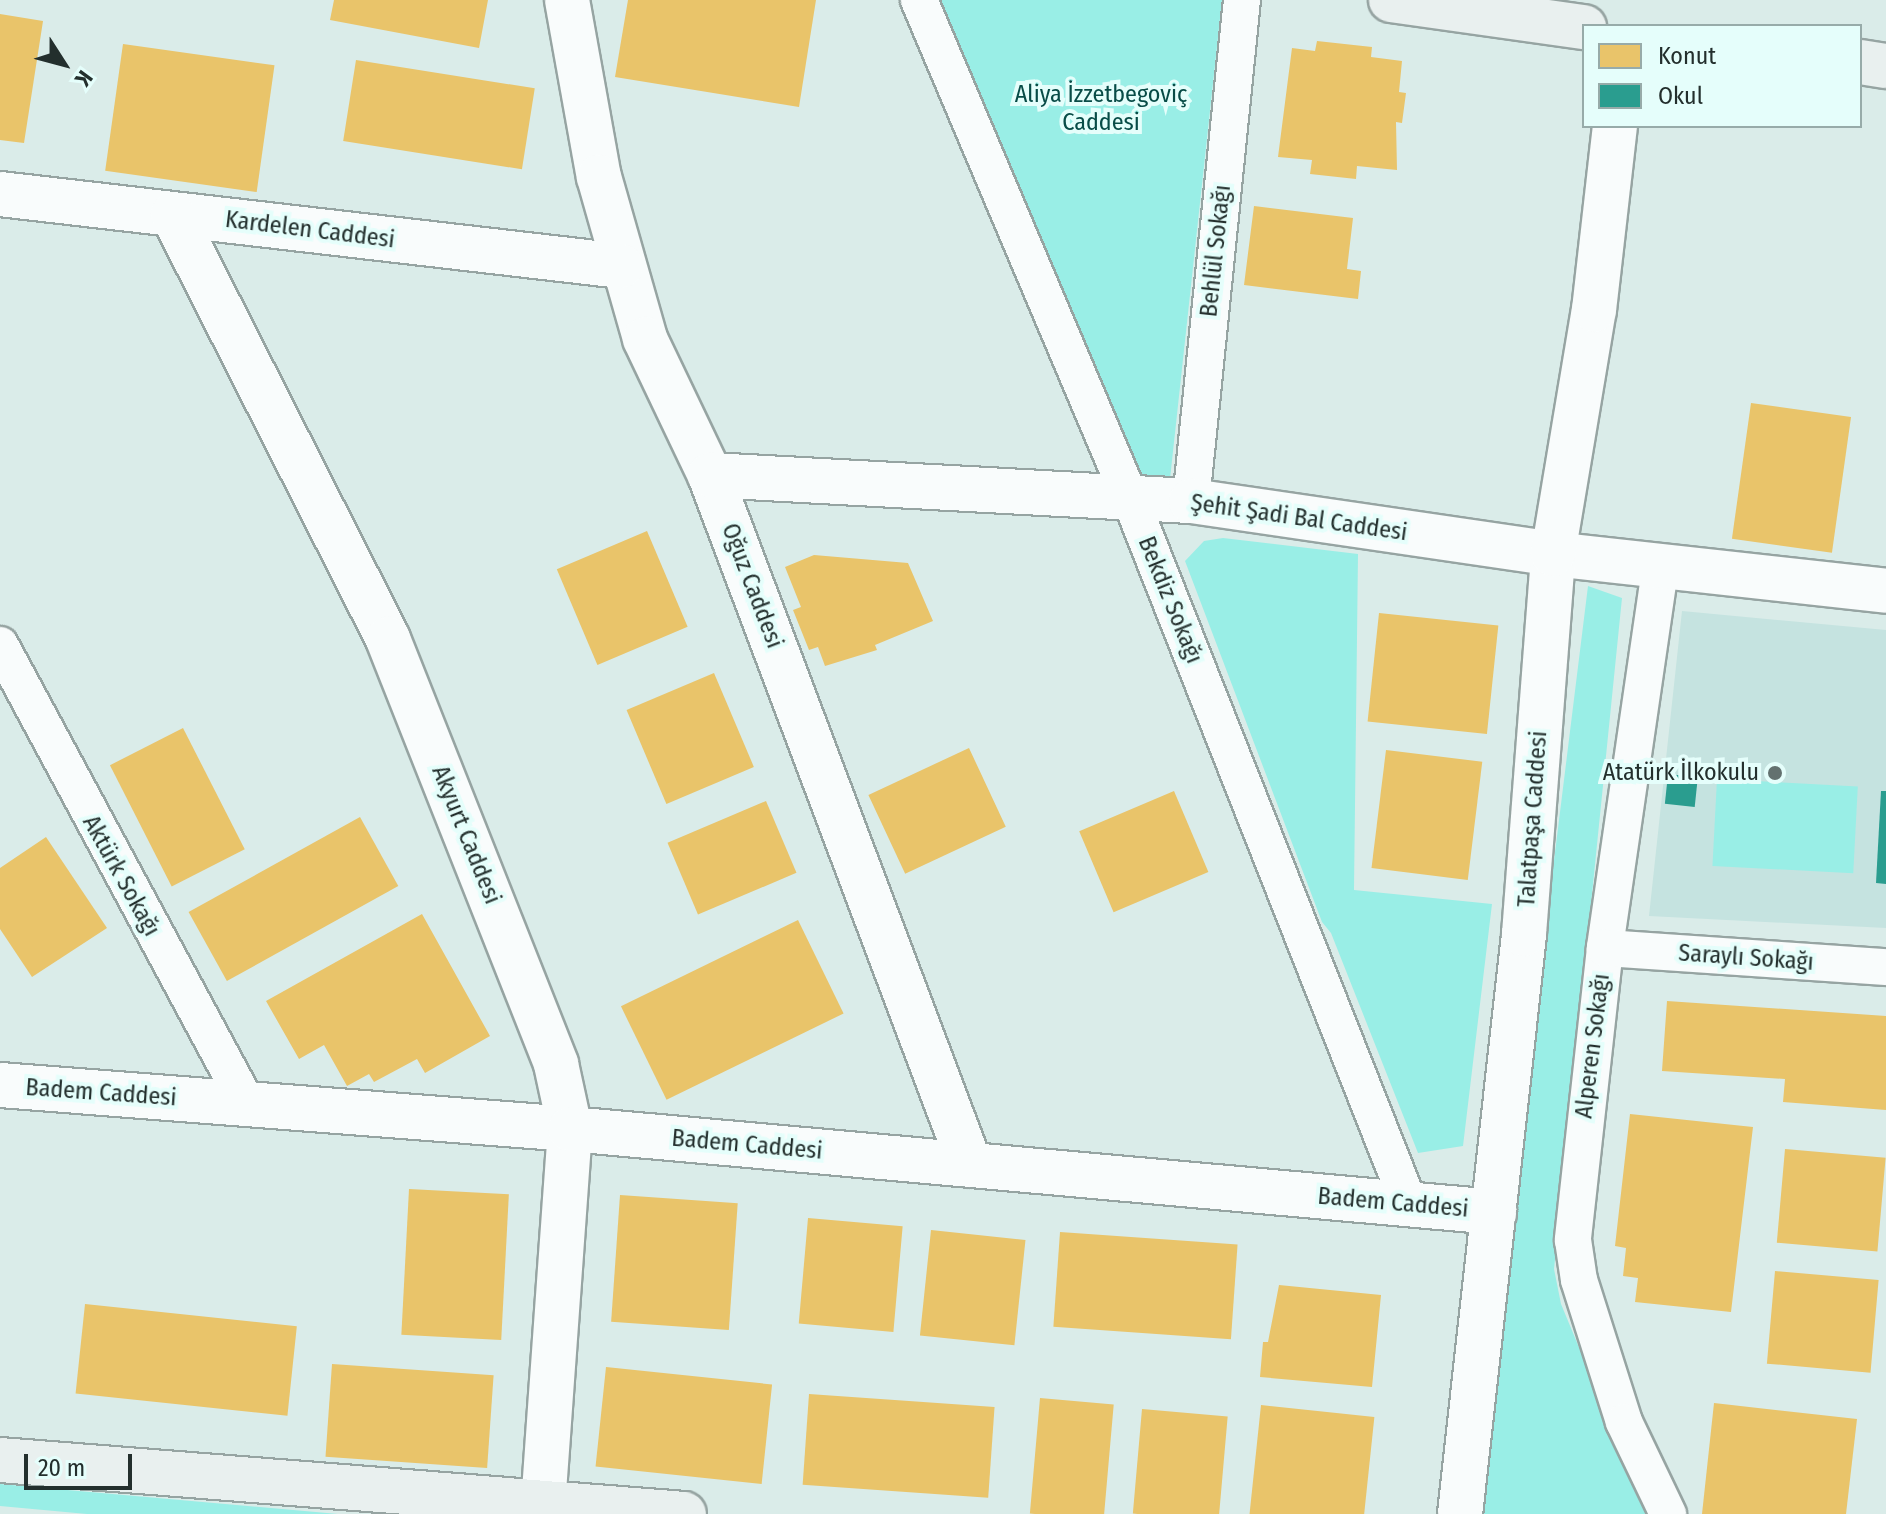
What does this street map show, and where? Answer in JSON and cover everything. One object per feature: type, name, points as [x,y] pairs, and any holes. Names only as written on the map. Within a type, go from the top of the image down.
[{"type":"main road","points":[[1391,0],[1582,27]]},
{"type":"main road","points":[[1862,62],[1886,66]]},
{"type":"main road","points":[[0,1460],[684,1514]]},
{"type":"street","name":"Oğuz Caddesi","points":[[567,0],[621,266],[645,339],[710,475],[970,1165]]},
{"type":"street","name":"Bekdiz Sokağı","points":[[919,0],[1130,498],[1409,1204]]},
{"type":"street","name":"Behlül Sokağı","points":[[1191,501],[1242,0]]},
{"type":"street","name":"Talatpaşa Caddesi","points":[[1460,1514],[1524,934],[1553,554],[1594,310],[1615,128]]},
{"type":"street","name":"Kardelen Caddesi","points":[[0,194],[621,266]]},
{"type":"street","name":"Akyurt Caddesi","points":[[173,215],[388,639],[556,1064],[570,1129],[543,1502]]},
{"type":"street","name":"Şehit Şadi Bal Caddesi","points":[[710,475],[1191,501],[1553,554],[1661,563],[1886,591]]},
{"type":"street","name":"Alperen Sokağı","points":[[1661,563],[1605,948],[1573,1240],[1579,1280],[1624,1422],[1668,1514]]},
{"type":"street","name":"Aktürk Sokağı","points":[[0,645],[247,1104]]},
{"type":"street","name":"Saraylı Sokağı","points":[[1605,948],[1886,967]]},
{"type":"street","name":"Badem Caddesi","points":[[0,1085],[570,1129],[1494,1212]]},
{"type":"shaded area","name":"Atatürk İlkokulu","points":[[1682,611],[1886,630],[1886,928],[1649,916]]},
{"type":"green space","name":"Aliya İzzetbegoviç Caddesi","points":[[940,0],[1222,0],[1170,479],[1137,477]]},
{"type":"green space","points":[[1223,538],[1358,554],[1354,890],[1492,904],[1463,1146],[1418,1153],[1331,933],[1322,922],[1185,561],[1204,541]]},
{"type":"green space","points":[[1588,586],[1622,598],[1554,1269],[1561,1304],[1648,1514],[1478,1514],[1496,1329]]},
{"type":"green space","points":[[1717,779],[1858,786],[1853,873],[1712,866]]},
{"type":"green space","points":[[0,1484],[338,1514],[87,1514],[0,1506]]},
{"type":"building: Konut","points":[[334,0],[488,0],[479,48],[330,20]]},
{"type":"building: Konut","points":[[628,0],[816,0],[799,107],[615,77]]},
{"type":"building: Konut","points":[[0,14],[43,21],[24,143],[0,140]]},
{"type":"building: Konut","points":[[1317,41],[1372,47],[1371,57],[1402,61],[1399,92],[1406,93],[1402,123],[1396,122],[1397,170],[1357,166],[1356,179],[1310,174],[1312,160],[1278,157],[1292,48],[1315,51]]},
{"type":"building: Konut","points":[[123,44],[275,65],[257,192],[105,171]]},
{"type":"building: Konut","points":[[356,60],[535,88],[522,169],[343,141]]},
{"type":"building: Konut","points":[[1254,206],[1353,218],[1347,269],[1361,271],[1358,299],[1244,285]]},
{"type":"building: Konut","points":[[1751,403],[1851,417],[1832,553],[1732,539]]},
{"type":"building: Konut","points":[[647,531],[688,627],[597,665],[557,569]]},
{"type":"building: Konut","points":[[814,555],[908,563],[933,621],[875,645],[877,650],[825,666],[818,647],[809,650],[793,610],[801,607],[785,567]]},
{"type":"building: Konut","points":[[1379,613],[1498,626],[1487,734],[1368,721]]},
{"type":"building: Konut","points":[[714,673],[754,767],[666,804],[627,710]]},
{"type":"building: Konut","points":[[183,728],[245,849],[172,886],[110,765]]},
{"type":"building: Konut","points":[[969,748],[1006,827],[905,874],[868,795]]},
{"type":"building: Konut","points":[[1386,750],[1482,762],[1468,880],[1371,868]]},
{"type":"building: Konut","points":[[1174,791],[1208,872],[1114,912],[1079,831]]},
{"type":"building: Konut","points":[[766,801],[796,873],[698,915],[668,843]]},
{"type":"building: Konut","points":[[360,817],[398,886],[227,981],[189,912]]},
{"type":"building: Konut","points":[[46,837],[107,928],[32,977],[0,929],[0,868]]},
{"type":"building: Konut","points":[[422,914],[490,1036],[425,1073],[417,1059],[374,1082],[369,1074],[347,1086],[324,1045],[299,1059],[266,1001]]},
{"type":"building: Konut","points":[[798,920],[844,1013],[667,1100],[621,1006]]},
{"type":"building: Konut","points":[[1667,1001],[1886,1016],[1886,1110],[1783,1102],[1785,1079],[1662,1071]]},
{"type":"building: Konut","points":[[1630,1114],[1753,1127],[1731,1312],[1635,1302],[1638,1278],[1623,1276],[1626,1248],[1615,1246]]},
{"type":"building: Konut","points":[[1785,1149],[1886,1158],[1877,1251],[1777,1243]]},
{"type":"building: Konut","points":[[409,1189],[509,1194],[501,1340],[401,1335]]},
{"type":"building: Konut","points":[[620,1195],[738,1203],[729,1330],[611,1322]]},
{"type":"building: Konut","points":[[808,1218],[903,1226],[893,1332],[799,1324]]},
{"type":"building: Konut","points":[[931,1230],[1025,1240],[1014,1345],[920,1335]]},
{"type":"building: Konut","points":[[1060,1232],[1238,1244],[1231,1339],[1053,1327]]},
{"type":"building: Konut","points":[[1775,1271],[1879,1280],[1870,1373],[1767,1364]]},
{"type":"building: Konut","points":[[1279,1285],[1381,1295],[1372,1387],[1260,1377],[1263,1342],[1268,1342]]},
{"type":"building: Konut","points":[[85,1304],[297,1326],[287,1416],[76,1394]]},
{"type":"building: Konut","points":[[332,1364],[494,1375],[487,1468],[326,1457]]},
{"type":"building: Konut","points":[[606,1367],[772,1384],[762,1484],[596,1466]]},
{"type":"building: Konut","points":[[809,1394],[995,1407],[988,1498],[803,1485]]},
{"type":"building: Konut","points":[[1040,1398],[1114,1404],[1104,1514],[1030,1514]]},
{"type":"building: Konut","points":[[1714,1403],[1857,1419],[1846,1514],[1702,1514]]},
{"type":"building: Konut","points":[[1261,1405],[1374,1417],[1364,1514],[1250,1514]]},
{"type":"building: Konut","points":[[1142,1409],[1228,1416],[1219,1514],[1133,1514]]},
{"type":"building: Okul","points":[[1668,774],[1698,777],[1695,807],[1665,804]]},
{"type":"building: Okul","points":[[1881,791],[1886,791],[1886,884],[1876,883]]},
{"type":"place","name":"Atatürk İlkokulu","points":[[1775,773]]}]
